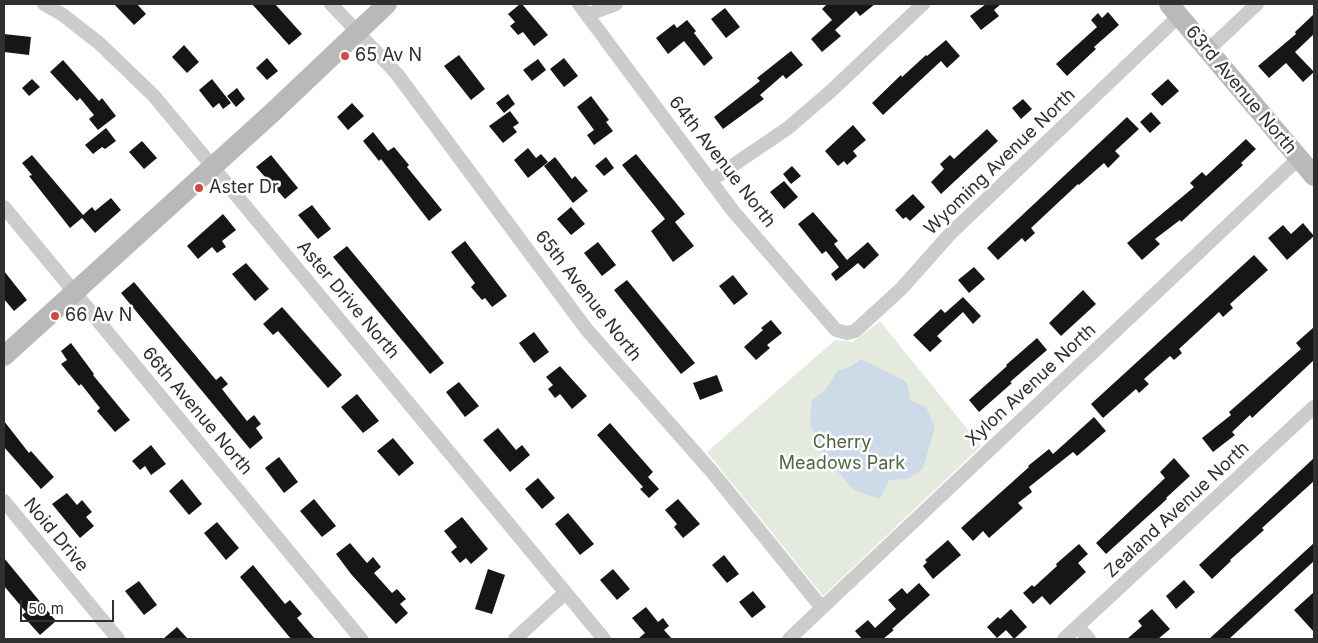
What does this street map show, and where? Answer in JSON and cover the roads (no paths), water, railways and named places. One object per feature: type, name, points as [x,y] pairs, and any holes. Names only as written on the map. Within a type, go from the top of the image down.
[{"type":"street","name":"Aster Drive North","points":[[44,4],[63,14],[99,43],[154,96],[604,639]]},
{"type":"street","name":"65th Avenue North","points":[[331,4],[397,74],[587,330],[713,473],[822,608]]},
{"type":"street","points":[[4,356],[213,166],[387,4]]},
{"type":"street","points":[[583,9],[616,4]]},
{"type":"street","points":[[710,181],[788,128],[831,91],[923,4]]},
{"type":"street","points":[[1208,50],[1257,4]]},
{"type":"street","name":"64th Avenue North","points":[[583,9],[734,211],[836,330],[846,333]]},
{"type":"street","name":"63rd Avenue North","points":[[1174,10],[1314,176]]},
{"type":"street","name":"Wyoming Avenue North","points":[[846,333],[855,331],[901,289],[950,234],[1174,10]]},
{"type":"street","name":"Xylon Avenue North","points":[[789,639],[1299,158]]},
{"type":"street","name":"66th Avenue North","points":[[4,207],[361,639]]},
{"type":"street","name":"Zealand Avenue North","points":[[1064,639],[1314,408]]},
{"type":"street","name":"Noid Drive","points":[[4,501],[118,639]]},
{"type":"street","points":[[515,639],[565,592]]},
{"type":"street","points":[[1078,627],[1089,639]]},
{"type":"water","points":[[861,359],[907,382],[910,400],[926,407],[935,428],[923,468],[908,479],[889,480],[880,499],[854,490],[826,459],[810,424],[812,400],[825,390],[838,370],[850,367]]},
{"type":"place","name":"65 Av N","points":[[345,56]]},
{"type":"place","name":"Aster Dr","points":[[199,188]]},
{"type":"place","name":"66 Av N","points":[[55,316]]},
{"type":"park label","name":"Cherry Meadows Park","points":[[842,453]]}]
